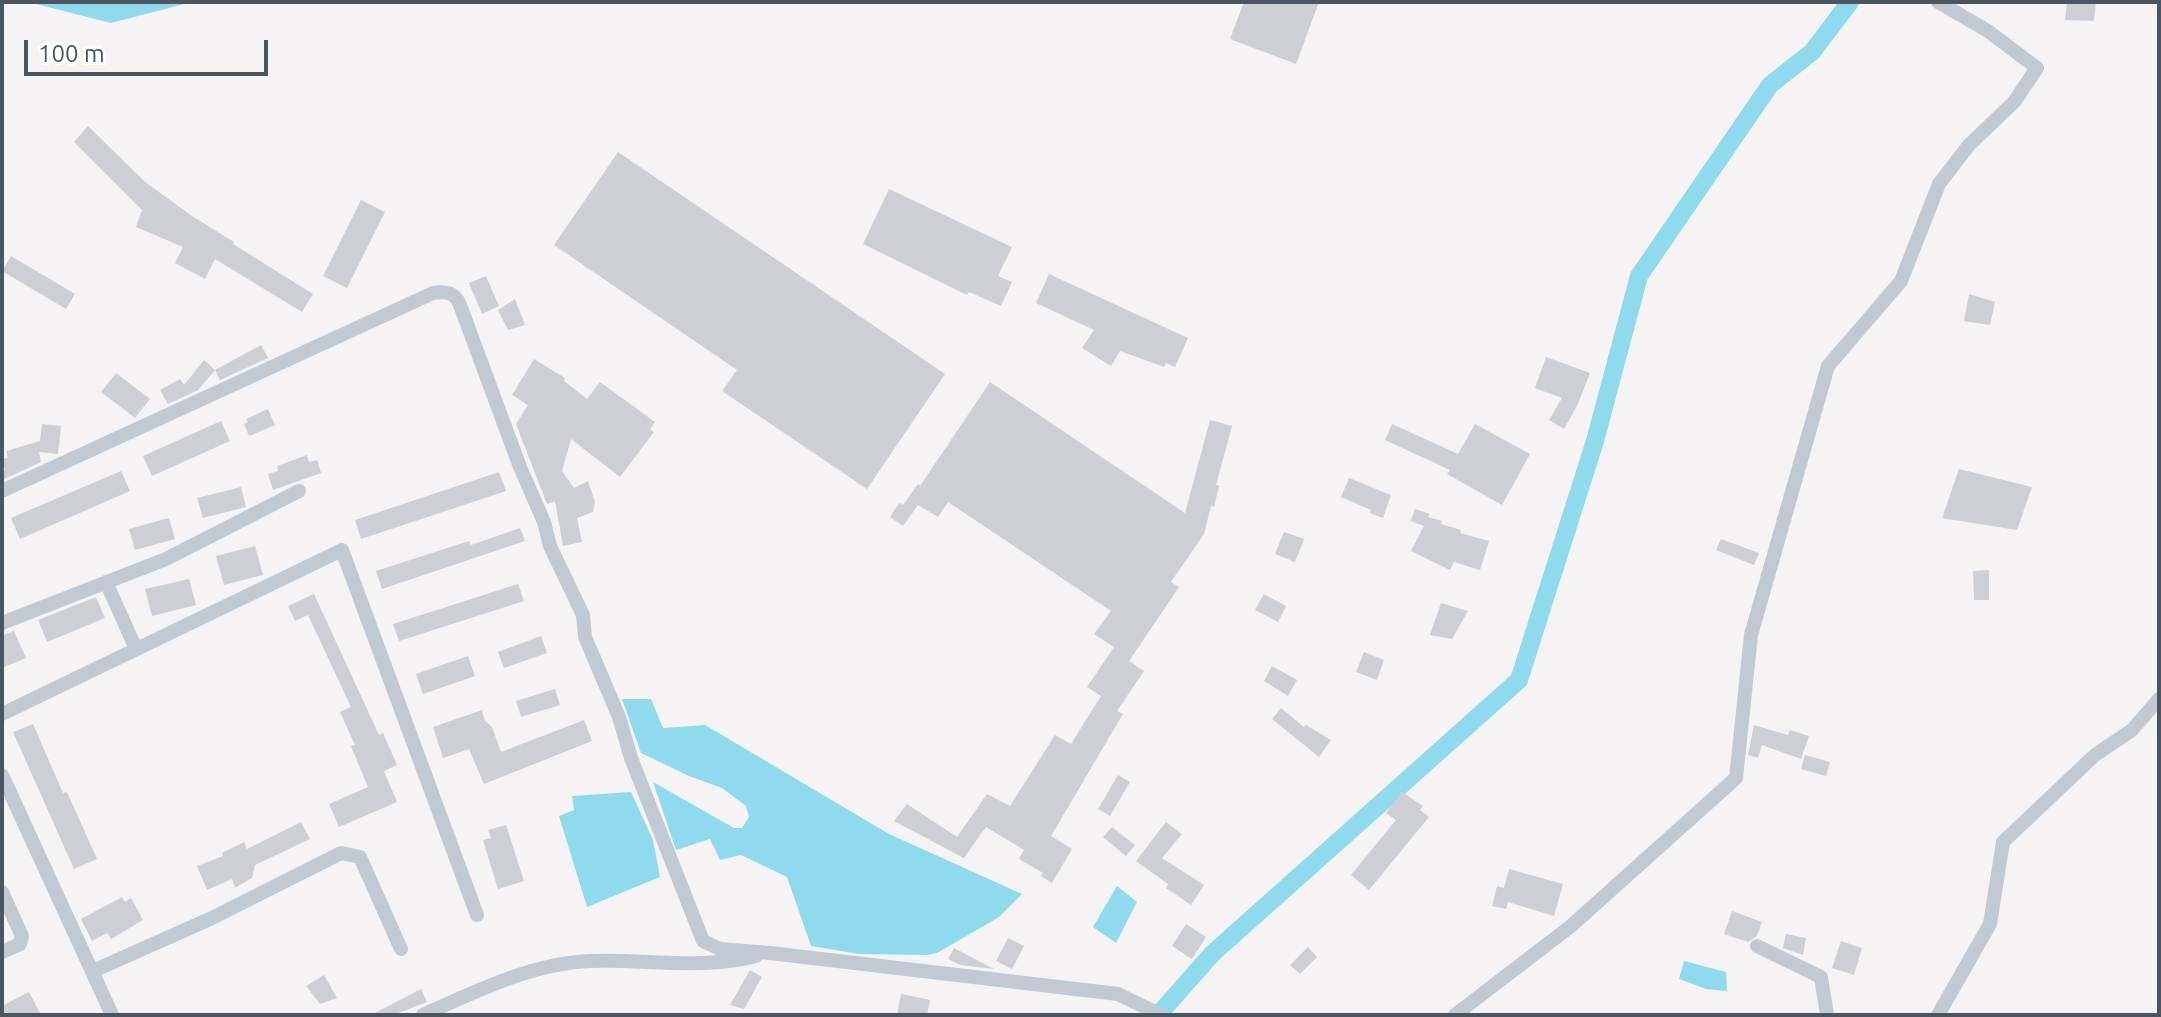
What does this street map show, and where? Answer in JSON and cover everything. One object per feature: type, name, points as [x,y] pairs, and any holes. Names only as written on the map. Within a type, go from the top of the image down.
[{"type":"street","points":[[1455,1015],[1571,926],[1736,778],[1751,635],[1828,366],[1901,281],[1939,184],[1969,145],[2014,102],[2037,68],[1988,31],[1938,2]]},
{"type":"street","points":[[2,491],[433,293],[446,291],[457,297],[520,467],[544,522],[550,546],[583,615],[585,637],[619,717],[627,747],[703,941],[720,949],[1118,994],[1161,1015]]},
{"type":"street","points":[[2,623],[166,559],[299,491]]},
{"type":"street","points":[[2,714],[342,550],[477,915]]},
{"type":"street","points":[[106,582],[136,649]]},
{"type":"street","points":[[1938,1015],[1990,924],[2003,842],[2095,755],[2132,730],[2159,699]]},
{"type":"street","points":[[2,775],[112,1015]]},
{"type":"street","points":[[93,971],[212,918],[341,853],[360,857],[401,949]]},
{"type":"street","points":[[2,892],[22,936],[20,944],[2,952]]},
{"type":"street","points":[[1757,946],[1821,977],[1827,1015]]},
{"type":"street","points":[[423,1015],[494,984],[551,966],[591,961],[710,964],[770,953]]},
{"type":"water","points":[[28,2],[192,2],[111,23]]},
{"type":"water","points":[[622,699],[651,699],[663,728],[705,725],[889,834],[1022,894],[999,917],[937,953],[859,954],[811,946],[787,877],[741,855],[720,860],[710,839],[676,850],[653,782],[734,828],[742,828],[749,817],[746,806],[722,788],[641,753]]},
{"type":"water","points":[[631,792],[653,840],[660,877],[587,907],[559,816],[574,810],[572,796]]},
{"type":"water","points":[[1117,886],[1137,902],[1116,943],[1093,927]]},
{"type":"water","points":[[1684,961],[1726,972],[1727,991],[1706,989],[1679,979]]},
{"type":"building","points":[[1244,2],[1319,2],[1296,64],[1230,39]]},
{"type":"building","points":[[2067,2],[2096,2],[2094,21],[2065,20]]},
{"type":"building","points":[[88,126],[145,182],[233,244],[313,294],[302,312],[215,259],[205,279],[175,263],[183,247],[136,227],[142,210],[74,142]]},
{"type":"building","points":[[618,152],[945,374],[867,489],[722,391],[737,370],[554,245]]},
{"type":"building","points":[[889,189],[1012,247],[998,276],[1012,282],[1001,306],[969,292],[967,295],[863,244]]},
{"type":"building","points":[[361,200],[385,212],[347,288],[323,276]]},
{"type":"building","points":[[11,256],[75,294],[66,309],[2,271]]},
{"type":"building","points":[[1049,274],[1188,338],[1175,367],[1166,363],[1164,367],[1120,351],[1111,366],[1082,348],[1094,330],[1036,303]]},
{"type":"building","points":[[486,276],[499,306],[482,314],[469,283]]},
{"type":"building","points":[[1969,294],[1995,302],[1990,325],[1964,321]]},
{"type":"building","points":[[515,299],[525,325],[508,330],[498,310]]},
{"type":"building","points":[[261,345],[268,358],[220,380],[215,370]]},
{"type":"building","points":[[1546,357],[1590,373],[1564,429],[1549,420],[1562,398],[1535,388]]},
{"type":"building","points":[[534,359],[565,378],[564,381],[587,399],[600,382],[655,422],[650,429],[654,432],[620,477],[571,439],[562,471],[574,488],[588,481],[595,502],[593,512],[577,518],[582,542],[563,546],[555,501],[547,504],[516,424],[528,405],[512,395]]},
{"type":"building","points":[[204,360],[215,370],[198,390],[168,404],[160,390],[180,379],[184,385]]},
{"type":"building","points":[[116,373],[150,399],[135,418],[101,392]]},
{"type":"building","points":[[990,382],[1185,513],[1210,420],[1232,426],[1216,485],[1219,486],[1214,507],[1211,506],[1204,534],[1171,582],[1179,587],[1129,661],[1144,671],[1117,711],[1123,714],[1051,836],[1072,849],[1052,883],[1041,876],[1043,873],[1019,859],[1024,850],[986,827],[964,858],[894,821],[907,804],[957,837],[987,794],[1010,806],[1055,735],[1071,744],[1101,696],[1087,687],[1114,647],[1094,634],[1111,611],[948,502],[938,517],[918,505],[903,526],[890,517],[899,503],[903,505],[918,484],[920,486]]},
{"type":"building","points":[[268,409],[275,425],[249,436],[244,424],[248,422],[246,419]]},
{"type":"building","points":[[221,421],[230,441],[152,476],[143,456]]},
{"type":"building","points":[[42,424],[61,426],[58,454],[39,452],[41,462],[2,480],[2,471],[5,470],[2,459],[8,458],[6,451],[40,441]]},
{"type":"building","points":[[1392,424],[1458,454],[1475,424],[1530,454],[1502,505],[1447,474],[1450,470],[1385,440]]},
{"type":"building","points":[[307,455],[309,462],[317,460],[321,473],[273,490],[268,474],[278,471],[277,466]]},
{"type":"building","points":[[1959,469],[2032,487],[2017,530],[1942,518]]},
{"type":"building","points":[[121,471],[130,491],[20,539],[11,518]]},
{"type":"building","points":[[499,472],[506,491],[361,539],[355,520]]},
{"type":"building","points":[[1349,478],[1391,495],[1383,518],[1341,497]]},
{"type":"building","points":[[241,487],[246,507],[203,518],[197,498]]},
{"type":"building","points":[[1415,509],[1430,514],[1428,517],[1442,521],[1441,524],[1461,530],[1460,533],[1489,541],[1480,570],[1454,562],[1450,570],[1411,551],[1424,526],[1411,521]]},
{"type":"building","points":[[169,518],[175,539],[135,550],[129,529]]},
{"type":"building","points":[[520,528],[525,541],[382,589],[376,571]]},
{"type":"building","points":[[1284,532],[1304,539],[1295,562],[1275,554]]},
{"type":"building","points":[[1721,539],[1759,553],[1754,565],[1716,550]]},
{"type":"building","points":[[255,546],[263,575],[224,585],[216,556]]},
{"type":"building","points":[[1989,570],[1989,600],[1974,600],[1973,571]]},
{"type":"building","points":[[189,579],[196,605],[152,616],[145,589]]},
{"type":"building","points":[[518,584],[524,601],[399,641],[393,624]]},
{"type":"building","points":[[314,594],[379,735],[383,733],[397,765],[384,771],[397,802],[339,827],[329,804],[368,787],[351,746],[355,745],[340,712],[351,707],[308,615],[295,621],[288,606]]},
{"type":"building","points":[[1264,594],[1286,606],[1278,622],[1255,610]]},
{"type":"building","points":[[96,597],[105,618],[47,642],[38,620]]},
{"type":"building","points":[[1441,603],[1468,611],[1452,639],[1430,635]]},
{"type":"building","points":[[14,631],[26,658],[2,668],[2,636]]},
{"type":"building","points":[[541,636],[547,653],[504,668],[498,652]]},
{"type":"building","points":[[1364,652],[1384,660],[1377,680],[1356,672]]},
{"type":"building","points":[[468,656],[475,676],[423,694],[416,674]]},
{"type":"building","points":[[1272,666],[1297,680],[1288,696],[1264,681]]},
{"type":"building","points":[[555,689],[560,705],[521,717],[516,701]]},
{"type":"building","points":[[1281,708],[1304,727],[1306,725],[1331,740],[1319,757],[1272,719]]},
{"type":"building","points":[[482,710],[501,752],[584,720],[592,741],[484,784],[469,749],[443,758],[433,727]]},
{"type":"building","points":[[33,724],[63,793],[67,792],[97,859],[74,869],[13,732]]},
{"type":"building","points":[[1754,725],[1788,735],[1790,730],[1809,736],[1801,759],[1762,745],[1758,758],[1748,755]]},
{"type":"building","points":[[1805,755],[1830,762],[1826,776],[1801,769]]},
{"type":"building","points":[[1118,775],[1130,782],[1110,816],[1098,809]]},
{"type":"building","points":[[1402,792],[1423,806],[1420,810],[1429,817],[1369,890],[1351,875],[1396,820],[1386,813]]},
{"type":"building","points":[[301,822],[310,839],[255,865],[252,878],[235,888],[232,879],[207,890],[197,866],[223,856],[222,853],[244,842],[247,849]]},
{"type":"building","points":[[1166,822],[1182,834],[1162,858],[1204,885],[1191,905],[1136,861]]},
{"type":"building","points":[[506,825],[524,881],[498,889],[483,840],[491,838],[488,830]]},
{"type":"building","points":[[1112,827],[1135,845],[1126,856],[1103,837]]},
{"type":"building","points":[[1509,869],[1563,884],[1554,916],[1508,902],[1506,909],[1492,906],[1497,886],[1504,888]]},
{"type":"building","points":[[122,897],[125,902],[131,898],[143,920],[111,939],[107,933],[92,941],[81,919]]},
{"type":"building","points":[[1732,911],[1762,922],[1757,936],[1748,942],[1724,934]]},
{"type":"building","points":[[1186,924],[1206,937],[1192,959],[1172,946]]},
{"type":"building","points":[[1786,934],[1806,938],[1803,955],[1783,948]]},
{"type":"building","points":[[1008,938],[1024,946],[1012,969],[996,961]]},
{"type":"building","points":[[1841,941],[1862,948],[1854,975],[1832,968]]},
{"type":"building","points":[[1308,947],[1317,957],[1300,974],[1290,965]]},
{"type":"building","points":[[954,948],[994,969],[960,965],[948,959]]},
{"type":"building","points":[[750,970],[762,977],[744,1009],[730,1005]]},
{"type":"building","points":[[324,975],[337,998],[320,1004],[306,986]]},
{"type":"building","points":[[421,989],[427,1002],[393,1015],[371,1015]]},
{"type":"building","points":[[29,992],[41,1015],[2,1015],[2,1006]]},
{"type":"building","points":[[901,994],[930,1000],[927,1015],[897,1015]]},
{"type":"waterway","points":[[1158,1015],[1213,953],[1519,680],[1595,441],[1639,276],[1770,85],[1812,52],[1850,2]]}]
